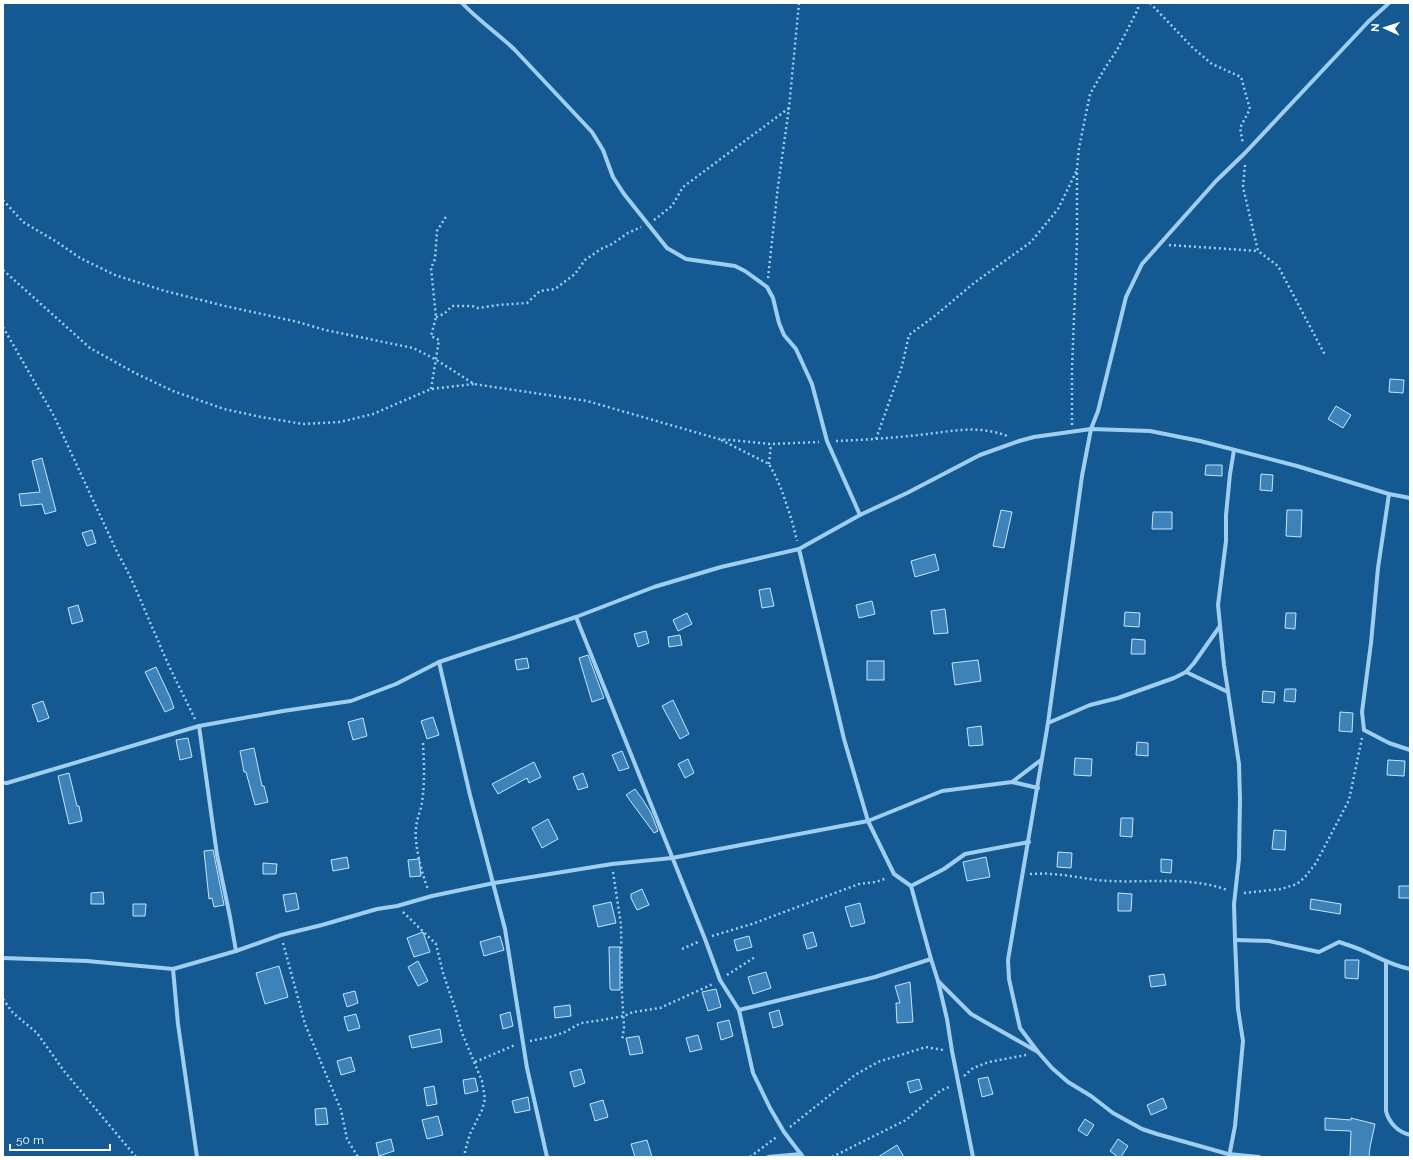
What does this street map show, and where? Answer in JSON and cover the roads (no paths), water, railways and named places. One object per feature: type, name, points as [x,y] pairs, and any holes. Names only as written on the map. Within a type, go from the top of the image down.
[{"type":"street","points":[[462,3],[476,18],[500,36],[514,49],[592,132],[603,150],[613,177],[624,194],[667,248],[686,259],[735,266],[745,271],[767,287],[773,298],[779,323],[784,335],[796,349],[812,384],[827,441],[860,515]]},
{"type":"street","points":[[1259,1157],[1228,1155],[1142,1129],[1113,1114],[1091,1096],[1068,1082],[1052,1068],[1020,1028],[1009,979],[1008,960],[1021,874],[1029,842],[1048,723],[1081,483],[1091,429],[1104,389],[1126,297],[1142,264],[1216,181],[1245,154],[1368,22],[1389,3]]},
{"type":"street","points":[[3,783],[199,726],[351,701],[396,684],[439,662],[576,617],[654,587],[721,567],[799,549],[860,515],[907,493],[980,455],[1019,440],[1091,429],[1150,431],[1200,441],[1297,466],[1389,494],[1410,498]]},
{"type":"street","points":[[1228,1155],[1235,1126],[1244,1041],[1238,1009],[1235,940],[1235,893],[1240,859],[1239,764],[1224,665],[1218,605],[1226,541],[1226,515],[1230,474],[1234,450]]},
{"type":"street","points":[[1389,494],[1378,568],[1371,643],[1362,712],[1364,730],[1389,743],[1410,750]]},
{"type":"street","points":[[799,549],[844,739],[868,821],[894,874],[911,886],[938,981],[947,1020],[973,1157]]},
{"type":"street","points":[[576,617],[720,980],[739,1010],[754,1073],[770,1108],[784,1132],[802,1156]]},
{"type":"street","points":[[1048,723],[1090,705],[1118,698],[1174,678],[1186,672],[1220,626]]},
{"type":"street","points":[[439,662],[470,795],[505,929],[522,1042],[547,1157]]},
{"type":"street","points":[[1186,672],[1228,692]]},
{"type":"street","points":[[199,726],[217,855],[236,951]]},
{"type":"street","points":[[1012,782],[1041,760]]},
{"type":"street","points":[[3,958],[87,961],[173,969],[236,951],[281,935],[377,909],[397,906],[432,896],[494,883],[612,864],[672,858],[868,821],[942,791],[1012,782],[1038,788]]},
{"type":"street","points":[[911,886],[944,869],[965,854],[1029,842]]},
{"type":"street","points":[[1235,940],[1269,942],[1319,952],[1340,942],[1365,951],[1400,968],[1410,969]]},
{"type":"street","points":[[739,1010],[876,978],[931,959]]},
{"type":"street","points":[[1386,962],[1386,1111],[1388,1118],[1394,1127],[1410,1135]]},
{"type":"street","points":[[173,969],[178,1024],[197,1157]]},
{"type":"street","points":[[938,981],[971,1014],[1038,1052]]},
{"type":"street","points":[[768,1157],[802,1156]]}]
